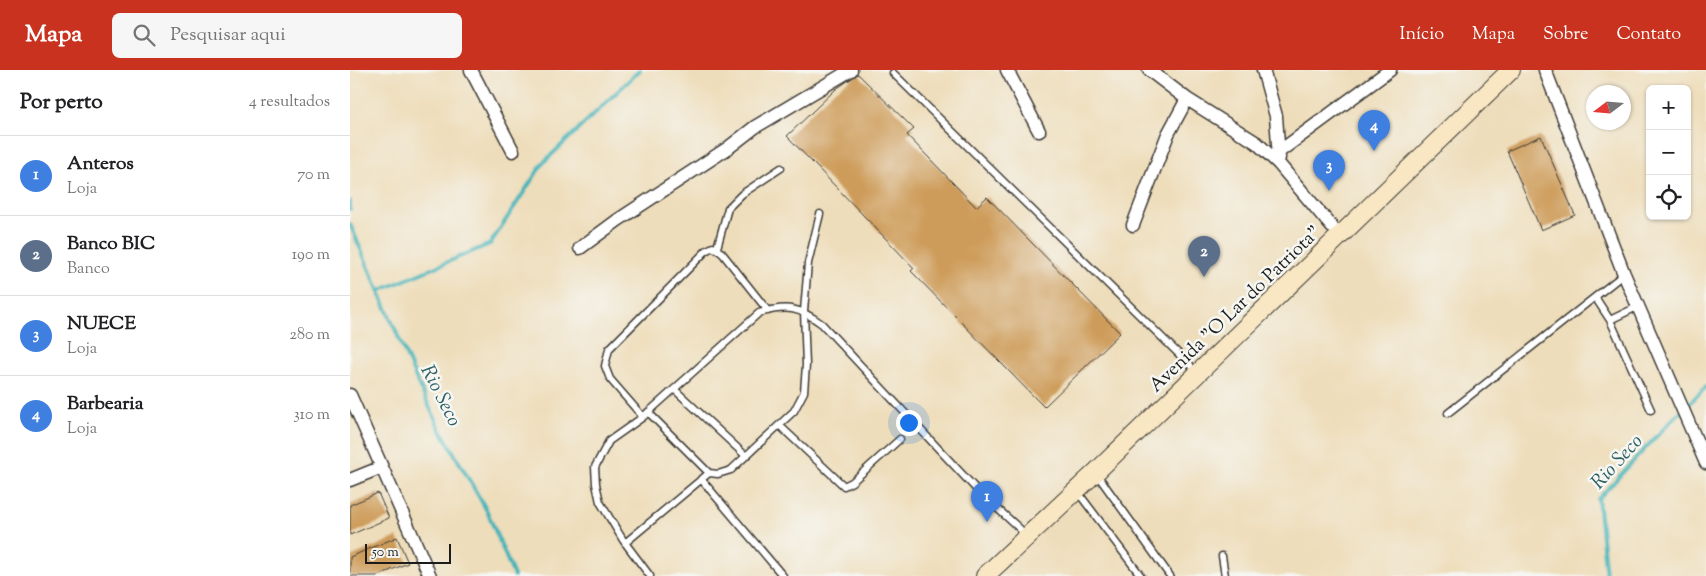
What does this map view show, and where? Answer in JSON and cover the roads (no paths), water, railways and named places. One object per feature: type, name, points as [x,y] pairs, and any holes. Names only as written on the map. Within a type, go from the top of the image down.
[{"type":"main road","name":"Avenida \"O Lar do Patriota\"","points":[[971,576],[1494,70]]},
{"type":"main road","name":"Avenida \"O Lar do Patriota\"","points":[[985,576],[1096,472],[1511,70]]},
{"type":"street","points":[[471,70],[513,151]]},
{"type":"street","points":[[580,248],[618,220],[728,148],[755,127],[851,70]]},
{"type":"street","points":[[1007,70],[1039,131]]},
{"type":"street","points":[[1150,70],[1187,99],[1279,157],[1332,227]]},
{"type":"street","points":[[1263,70],[1276,116],[1279,157]]},
{"type":"street","points":[[1279,157],[1390,70]]},
{"type":"street","points":[[1545,70],[1624,274],[1706,462]]},
{"type":"street","points":[[1132,224],[1168,134],[1187,99]]},
{"type":"street","points":[[350,395],[430,576]]},
{"type":"street","points":[[350,480],[382,467]]},
{"type":"lane","points":[[893,74],[1190,365]]},
{"type":"lane","points":[[717,248],[728,208],[742,194],[781,168]]},
{"type":"lane","points":[[768,311],[717,248],[713,247],[707,250],[608,349],[605,366],[610,379],[645,415],[709,473],[718,474],[730,470],[794,410],[804,392],[806,365],[804,311],[808,264],[820,214]]},
{"type":"lane","points":[[1448,414],[1624,274]]},
{"type":"lane","points":[[1595,297],[1610,320],[1652,410]]},
{"type":"lane","points":[[1610,320],[1639,306]]},
{"type":"lane","points":[[650,576],[625,543],[600,502],[595,467],[609,441],[645,415],[759,313],[775,308],[804,311],[822,324],[976,488],[1020,529]]},
{"type":"lane","points":[[674,388],[746,456]]},
{"type":"lane","points":[[779,425],[844,486],[852,482],[900,439]]},
{"type":"lane","points":[[1096,472],[1170,576]]},
{"type":"lane","points":[[625,543],[709,473]]},
{"type":"lane","points":[[701,479],[783,576]]},
{"type":"lane","points":[[1076,490],[1141,576]]},
{"type":"lane","points":[[1222,556],[1225,576]]},
{"type":"waterway","points":[[379,291],[490,244],[543,163],[640,70]]},
{"type":"waterway","name":"Rio Seco","points":[[350,201],[350,209]]},
{"type":"waterway","name":"Rio Seco","points":[[350,224],[418,383],[439,427],[487,511],[514,576]]},
{"type":"waterway","name":"Rio Seco","points":[[1606,576],[1598,499],[1670,422],[1706,387]]},
{"type":"place","name":"Barbearia","points":[[1374,151]]},
{"type":"place","name":"NUECE","points":[[1329,191]]},
{"type":"place","name":"Banco BIC","points":[[1204,277]]},
{"type":"place","name":"Anteros","points":[[987,522]]}]
